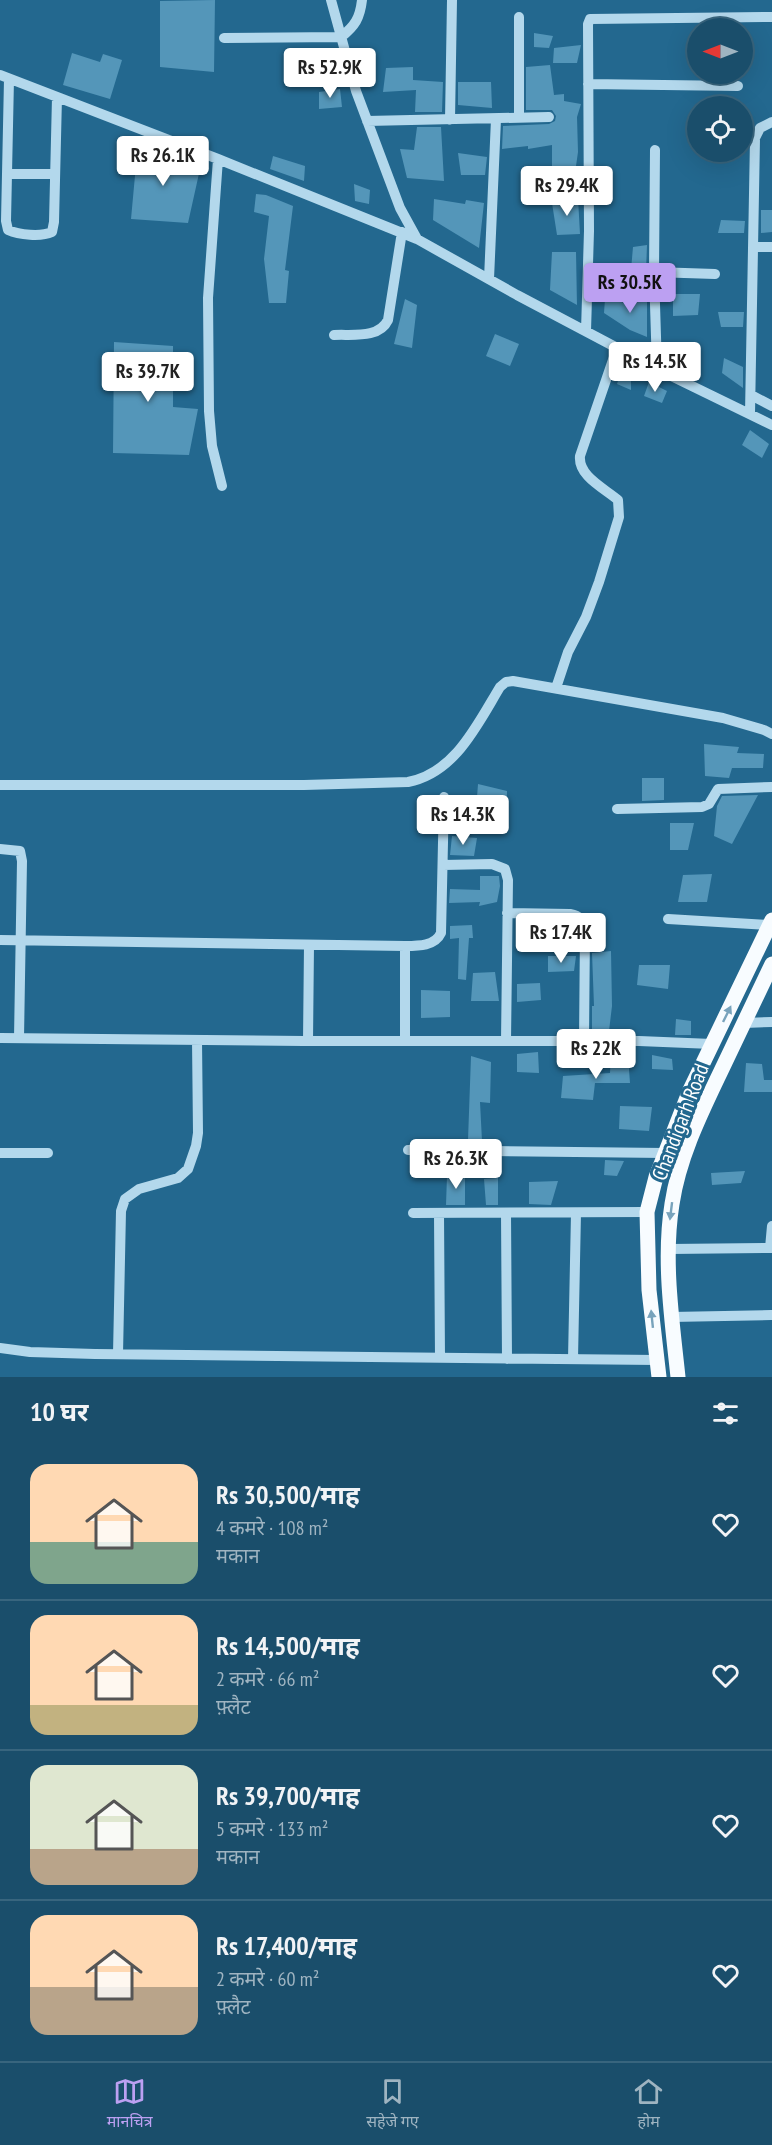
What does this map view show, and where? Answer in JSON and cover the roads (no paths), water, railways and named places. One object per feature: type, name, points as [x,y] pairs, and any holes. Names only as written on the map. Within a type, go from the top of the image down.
[{"type":"main road","points":[[659,1377],[649,1290],[647,1212],[656,1177],[690,1090],[771,922]]},
{"type":"main road","name":"Chandigarh Road","points":[[678,1377],[671,1317],[668,1236],[672,1203],[680,1170],[701,1116],[771,967]]},
{"type":"street","points":[[331,0],[356,92],[400,208],[417,239]]},
{"type":"street","points":[[225,38],[341,37],[354,27],[361,12],[362,0]]},
{"type":"street","points":[[450,120],[452,0]]},
{"type":"street","points":[[519,17],[519,118]]},
{"type":"street","points":[[586,332],[589,231],[588,24],[590,19],[772,17]]},
{"type":"street","points":[[57,97],[52,232],[47,235],[14,233],[8,230],[6,221],[4,77],[57,97],[218,159],[402,232],[657,369],[772,424]]},
{"type":"street","points":[[588,84],[738,86]]},
{"type":"street","points":[[367,121],[549,117]]},
{"type":"street","points":[[489,279],[496,119]]},
{"type":"street","points":[[750,414],[755,138],[760,128],[772,122]]},
{"type":"street","points":[[655,150],[654,272],[657,369]]},
{"type":"street","points":[[218,159],[208,298],[209,411],[212,446],[222,486]]},
{"type":"street","points":[[7,174],[55,174]]},
{"type":"street","points":[[334,335],[376,333],[384,328],[388,320],[402,232]]},
{"type":"street","points":[[753,247],[772,247]]},
{"type":"street","points":[[654,272],[715,274]]},
{"type":"street","points":[[556,688],[568,652],[586,617],[619,517],[618,500],[582,471],[579,464],[618,348]]},
{"type":"street","points":[[751,395],[772,406]]},
{"type":"street","points":[[0,785],[304,785],[408,782],[433,774],[454,756],[472,734],[500,687],[506,682],[513,681],[723,718],[764,729],[772,734]]},
{"type":"street","points":[[617,809],[702,807],[709,804],[718,789],[772,787]]},
{"type":"street","points":[[0,940],[405,946],[430,944],[438,940],[441,933],[444,797]]},
{"type":"street","points":[[0,849],[20,851],[22,861],[19,1038]]},
{"type":"street","points":[[443,865],[492,864],[505,869],[508,880],[506,1041]]},
{"type":"street","points":[[507,913],[570,914],[582,919],[585,929],[584,1041]]},
{"type":"street","points":[[668,919],[771,922]]},
{"type":"street","points":[[308,1041],[309,945]]},
{"type":"street","points":[[405,946],[405,1041]]},
{"type":"street","points":[[744,1023],[772,1022]]},
{"type":"street","points":[[0,1038],[584,1041],[712,1044]]},
{"type":"street","points":[[118,1354],[121,1211],[125,1199],[140,1190],[178,1178],[188,1169],[198,1133],[197,1040]]},
{"type":"street","points":[[408,1150],[665,1153]]},
{"type":"street","points":[[0,1153],[48,1153]]},
{"type":"street","points":[[413,1213],[647,1212]]},
{"type":"street","points":[[506,1213],[507,1359]]},
{"type":"street","points":[[573,1359],[576,1213]]},
{"type":"street","points":[[439,1214],[440,1358]]},
{"type":"street","points":[[669,1249],[771,1248],[772,1226]]},
{"type":"street","points":[[671,1317],[771,1315]]},
{"type":"street","points":[[0,1348],[30,1352],[118,1354],[657,1360]]}]
